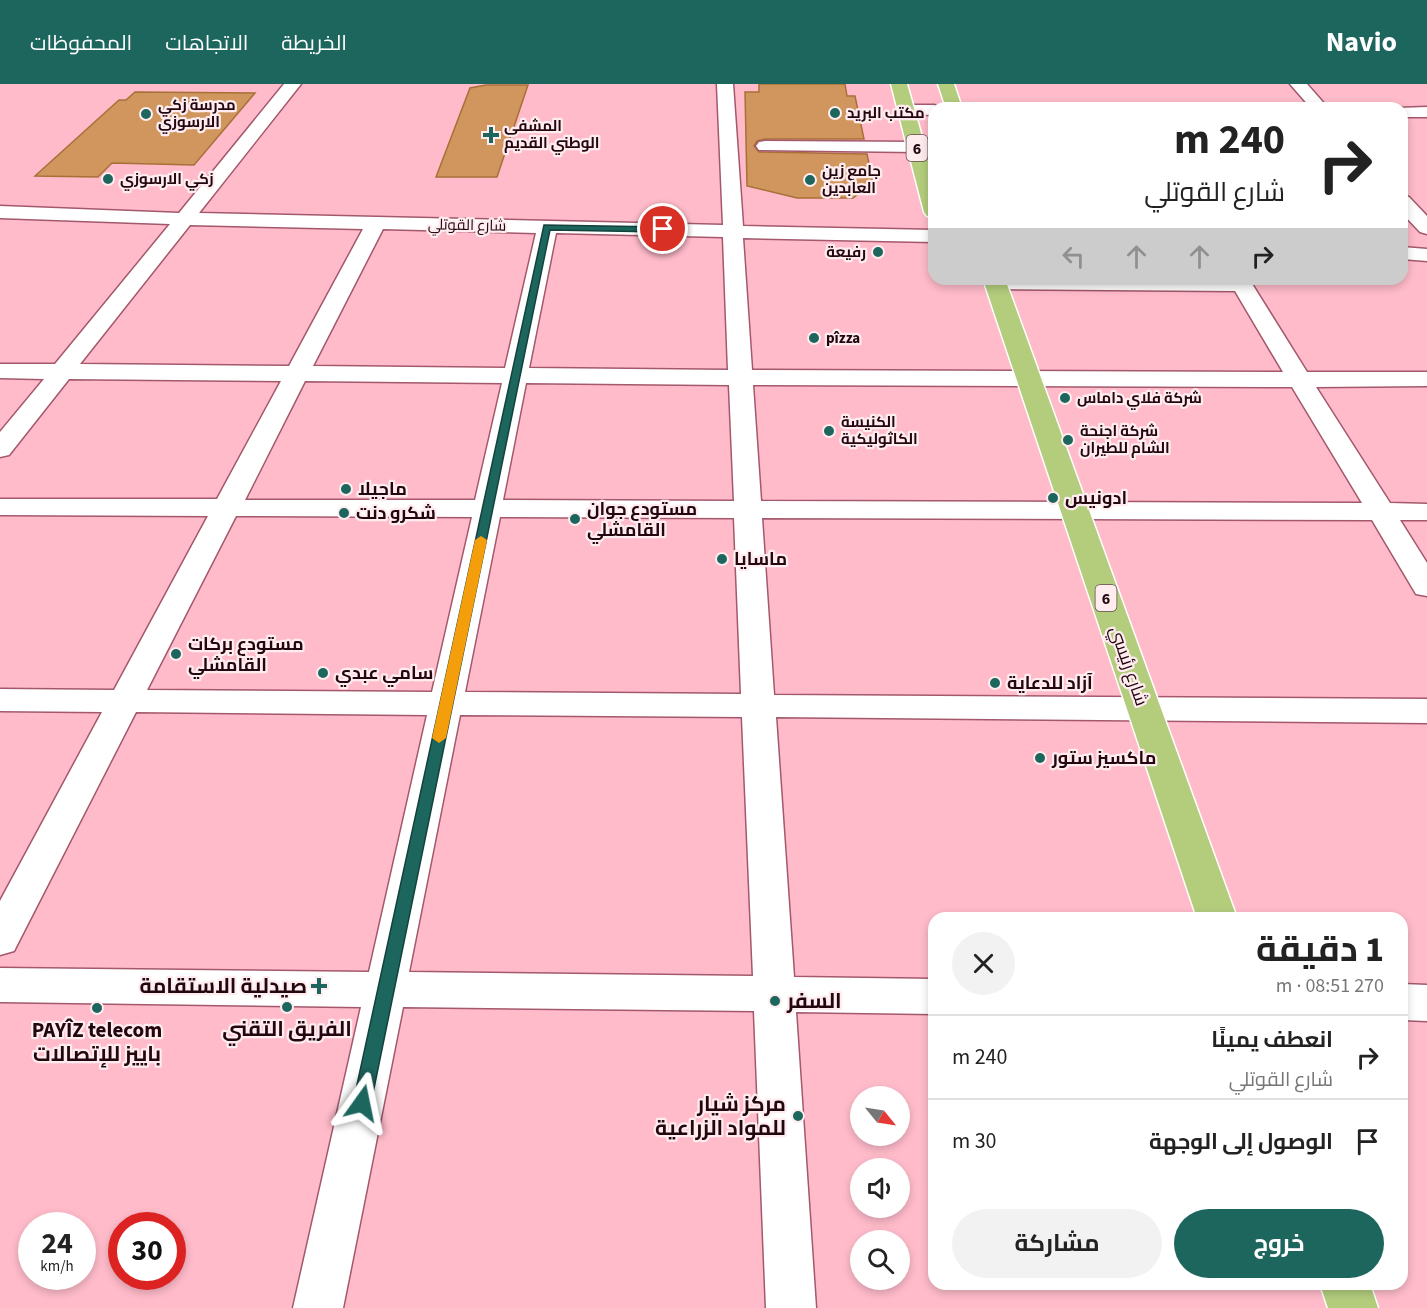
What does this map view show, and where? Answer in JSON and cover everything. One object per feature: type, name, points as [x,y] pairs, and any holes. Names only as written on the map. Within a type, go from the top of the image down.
[{"type":"highway","name":"6","points":[[899,84],[928,192]]},
{"type":"highway","points":[[946,84],[952,102]]},
{"type":"highway","name":"شارع رئيسي","points":[[995,285],[1215,912]]},
{"type":"highway","points":[[1347,1290],[1353,1308]]},
{"type":"street","points":[[0,450],[62,372],[180,209],[199,199],[293,84]]},
{"type":"street","points":[[725,84],[791,1308]]},
{"type":"street","points":[[1298,84],[1314,102]]},
{"type":"street","points":[[906,110],[928,110]]},
{"type":"street","points":[[1408,112],[1427,112]]},
{"type":"street","points":[[765,146],[916,147]]},
{"type":"street","points":[[0,195],[140,198]]},
{"type":"street","points":[[199,199],[222,200]]},
{"type":"street","points":[[1408,207],[1427,228]]},
{"type":"street","name":"شارع القوتلي","points":[[0,212],[180,209],[376,223],[547,227],[732,215],[928,233]]},
{"type":"street","points":[[911,214],[928,214]]},
{"type":"street","points":[[0,939],[376,223]]},
{"type":"street","points":[[318,1308],[547,227]]},
{"type":"street","points":[[1408,253],[1427,255]]},
{"type":"street","points":[[1242,285],[1427,587]]},
{"type":"street","points":[[0,371],[1029,380],[1427,379]]},
{"type":"street","points":[[0,507],[1427,512]]},
{"type":"street","points":[[0,700],[1427,711]]},
{"type":"street","points":[[0,985],[928,996]]},
{"type":"street","points":[[1408,1002],[1427,1003]]},
{"type":"building","points":[[759,84],[845,84],[847,96],[855,96],[864,139],[765,139],[757,141],[754,146],[759,152],[867,154],[873,183],[853,198],[797,198],[747,186],[745,92],[759,92]]},
{"type":"building","points":[[486,85],[528,85],[497,177],[436,177],[470,88]]},
{"type":"building","points":[[135,92],[255,93],[194,165],[112,163],[98,177],[35,176],[119,100],[126,100]]},
{"type":"slow traffic","points":[[439,738],[481,540]]},
{"type":"place","name":"مكتب البريد","points":[[835,113]]},
{"type":"place","name":"مدرسة زكي الارسوزي","points":[[146,114]]},
{"type":"place","name":"المشفى الوطني القديم","points":[[491,135]]},
{"type":"place","name":"زكي الارسوزي","points":[[108,179]]},
{"type":"place","name":"جامع زين العابدين","points":[[810,180]]},
{"type":"place","name":"رفيعة","points":[[878,252]]},
{"type":"place","name":"pîzza","points":[[814,338]]},
{"type":"place","name":"شركة فلاي داماس","points":[[1065,398]]},
{"type":"place","name":"الكنيسة الكاثوليكية","points":[[829,431]]},
{"type":"place","name":"شركة اجنحة الشام للطيران","points":[[1068,440]]},
{"type":"place","name":"ماجيلا","points":[[346,489]]},
{"type":"place","name":"ادونيس","points":[[1053,498]]},
{"type":"place","name":"شكرو دنت","points":[[344,513]]},
{"type":"place","name":"مستودع جوان القامشلي","points":[[575,519]]},
{"type":"place","name":"ماسايا","points":[[722,559]]},
{"type":"place","name":"مستودع بركات القامشلي","points":[[176,654]]},
{"type":"place","name":"سامي عبدي","points":[[323,673]]},
{"type":"place","name":"آزاد للدعاية","points":[[995,683]]},
{"type":"place","name":"ماكسيز ستور","points":[[1040,758]]},
{"type":"place","name":"صيدلية الاستقامة","points":[[319,986]]},
{"type":"place","name":"السفر","points":[[775,1001]]},
{"type":"place","name":"الفريق التقني","points":[[287,1007]]},
{"type":"place","name":"PAYÎZ telecom باييز للإتصالات","points":[[97,1008]]},
{"type":"place","name":"مركز شيار للمواد الزراعية","points":[[798,1116]]},
{"type":"route","points":[[362,1103],[547,227],[663,229]]}]
